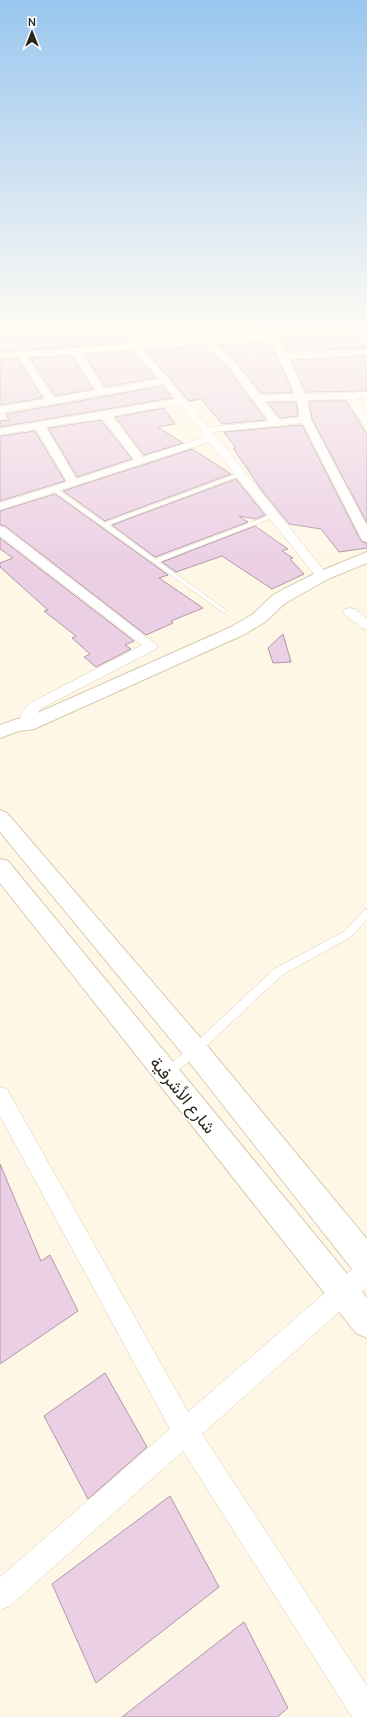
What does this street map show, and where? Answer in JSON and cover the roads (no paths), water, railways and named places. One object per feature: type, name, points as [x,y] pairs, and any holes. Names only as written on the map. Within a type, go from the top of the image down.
[{"type":"street","points":[[0,410],[12,408]]},
{"type":"street","points":[[0,432],[140,408]]},
{"type":"street","points":[[188,408],[275,515],[322,576]]},
{"type":"street","points":[[265,408],[276,423]]},
{"type":"street","points":[[303,408],[306,420],[367,538]]},
{"type":"street","points":[[358,408],[367,422]]},
{"type":"street","points":[[105,414],[141,461]]},
{"type":"street","points":[[0,508],[141,461],[208,434],[276,423],[306,420]]},
{"type":"street","points":[[38,425],[73,484]]},
{"type":"street","points":[[0,530],[151,646],[36,705],[30,710],[27,716],[27,725],[24,731],[0,744]]},
{"type":"street","points":[[0,732],[17,725],[27,725],[249,625],[260,618],[278,600],[322,576],[367,557]]},
{"type":"street","points":[[350,612],[367,625]]},
{"type":"street","points":[[0,818],[195,1050],[367,1263]]},
{"type":"street","name":"شارع الأشرفية","points":[[0,867],[165,1074],[367,1322]]},
{"type":"street","points":[[0,1096],[186,1433],[367,1713]]},
{"type":"street","points":[[0,1596],[186,1433],[367,1271]]},
{"type":"lane","points":[[104,525],[241,474]]},
{"type":"lane","points":[[55,490],[224,611]]},
{"type":"lane","points":[[155,561],[275,515]]},
{"type":"lane","points":[[165,1074],[195,1050],[278,972],[348,934],[367,913]]}]
